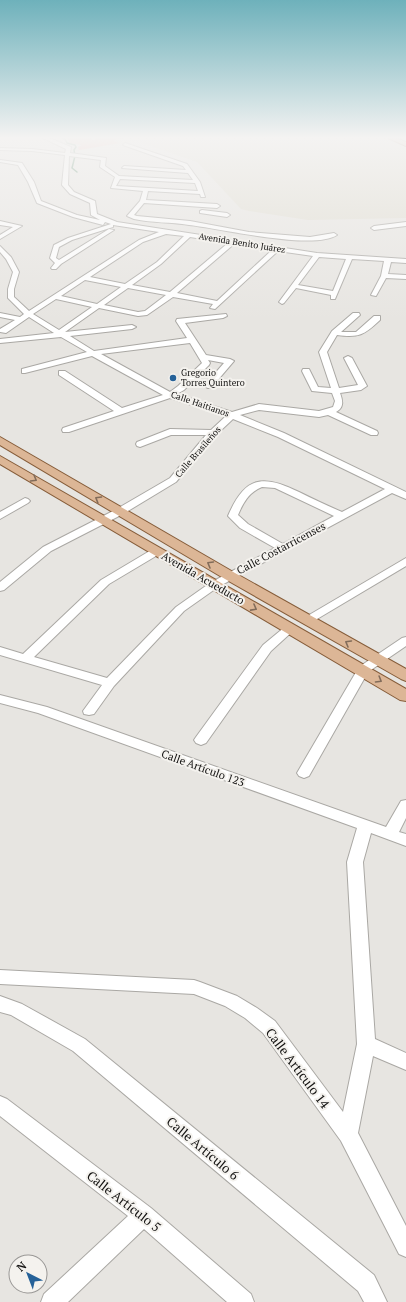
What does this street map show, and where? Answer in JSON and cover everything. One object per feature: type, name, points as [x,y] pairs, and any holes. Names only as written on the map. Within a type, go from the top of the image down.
[{"type":"main road","name":"Avenida Acueducto","points":[[0,440],[119,512],[406,676]]},
{"type":"main road","name":"Avenida Acueducto","points":[[0,459],[406,696]]},
{"type":"street","points":[[38,199],[39,202],[75,216],[98,222],[118,224]]},
{"type":"street","name":"Avenida Benito Juárez","points":[[85,199],[92,202],[94,215],[98,218],[118,224],[317,255],[406,261]]},
{"type":"street","points":[[217,206],[143,201],[130,214],[130,216],[136,218],[190,223],[249,234],[310,239],[334,235]]},
{"type":"street","points":[[201,204],[196,212],[227,215]]},
{"type":"street","points":[[161,208],[189,211]]},
{"type":"street","points":[[0,223],[19,226],[1,237]]},
{"type":"street","points":[[54,268],[59,263],[118,224]]},
{"type":"street","points":[[59,263],[53,258],[56,246],[70,239],[118,224]]},
{"type":"street","points":[[374,228],[406,224]]},
{"type":"street","points":[[3,331],[141,241],[166,232]]},
{"type":"street","points":[[54,297],[143,314],[172,294],[235,242],[249,234]]},
{"type":"street","points":[[61,334],[159,263],[189,235]]},
{"type":"street","points":[[0,248],[11,261]]},
{"type":"street","points":[[205,313],[219,303],[276,249]]},
{"type":"street","points":[[282,302],[317,255]]},
{"type":"street","points":[[294,286],[334,295],[349,258]]},
{"type":"street","points":[[374,295],[384,276],[388,260]]},
{"type":"street","points":[[3,262],[11,261]]},
{"type":"street","name":"Calle Haitianos","points":[[11,261],[16,272],[8,290],[12,298],[28,314],[61,334],[170,395],[232,415],[280,435],[406,496]]},
{"type":"street","points":[[384,276],[406,277]]},
{"type":"street","points":[[84,278],[219,303]]},
{"type":"street","points":[[0,315],[20,319]]},
{"type":"street","points":[[329,412],[337,408],[339,401],[323,352],[335,333],[356,315]]},
{"type":"street","points":[[66,430],[170,395],[181,388],[206,363],[180,321],[223,316]]},
{"type":"street","points":[[335,333],[355,336],[361,334],[377,318]]},
{"type":"street","points":[[0,341],[132,327]]},
{"type":"street","points":[[25,371],[93,353],[192,340]]},
{"type":"street","points":[[203,356],[230,361],[208,386]]},
{"type":"street","points":[[306,371],[315,389],[359,389],[363,386],[348,358]]},
{"type":"street","points":[[62,373],[120,412]]},
{"type":"street","name":"Calle Brasileños","points":[[0,588],[47,549],[119,512],[173,480],[213,433],[232,415],[259,407],[319,414],[329,412]]},
{"type":"street","points":[[329,412],[374,433]]},
{"type":"street","points":[[140,444],[170,432],[213,433]]},
{"type":"street","points":[[282,548],[244,526],[233,516],[236,508],[252,487],[259,484],[268,483],[277,485],[341,516]]},
{"type":"street","name":"Calle Costarricenses","points":[[89,711],[110,683],[180,609],[214,585],[391,490]]},
{"type":"street","points":[[0,516],[25,501]]},
{"type":"street","points":[[25,659],[105,582],[156,551]]},
{"type":"street","points":[[308,620],[406,561]]},
{"type":"street","points":[[201,740],[267,648],[290,628]]},
{"type":"street","points":[[304,773],[363,670],[406,641]]},
{"type":"street","points":[[0,650],[25,659],[110,683]]},
{"type":"street","name":"Calle Artículo 123","points":[[0,699],[42,710],[366,827],[406,840]]},
{"type":"street","points":[[390,834],[406,805]]},
{"type":"street","points":[[348,1134],[366,1044],[356,862],[366,827]]},
{"type":"street","name":"Calle Artículo 14","points":[[0,977],[194,987],[231,1002],[269,1027],[348,1134],[406,1247]]},
{"type":"street","name":"Calle Artículo 6","points":[[8,1007],[79,1045],[366,1283],[376,1302]]},
{"type":"street","points":[[366,1044],[406,1062]]},
{"type":"street","name":"Calle Artículo 5","points":[[0,1105],[144,1215],[243,1302]]},
{"type":"street","points":[[52,1302],[144,1215]]},
{"type":"shaded area","points":[[231,199],[406,199],[406,218],[308,220],[241,209]]},
{"type":"place","name":"Gregorio Torres Quintero","points":[[173,378]]}]
